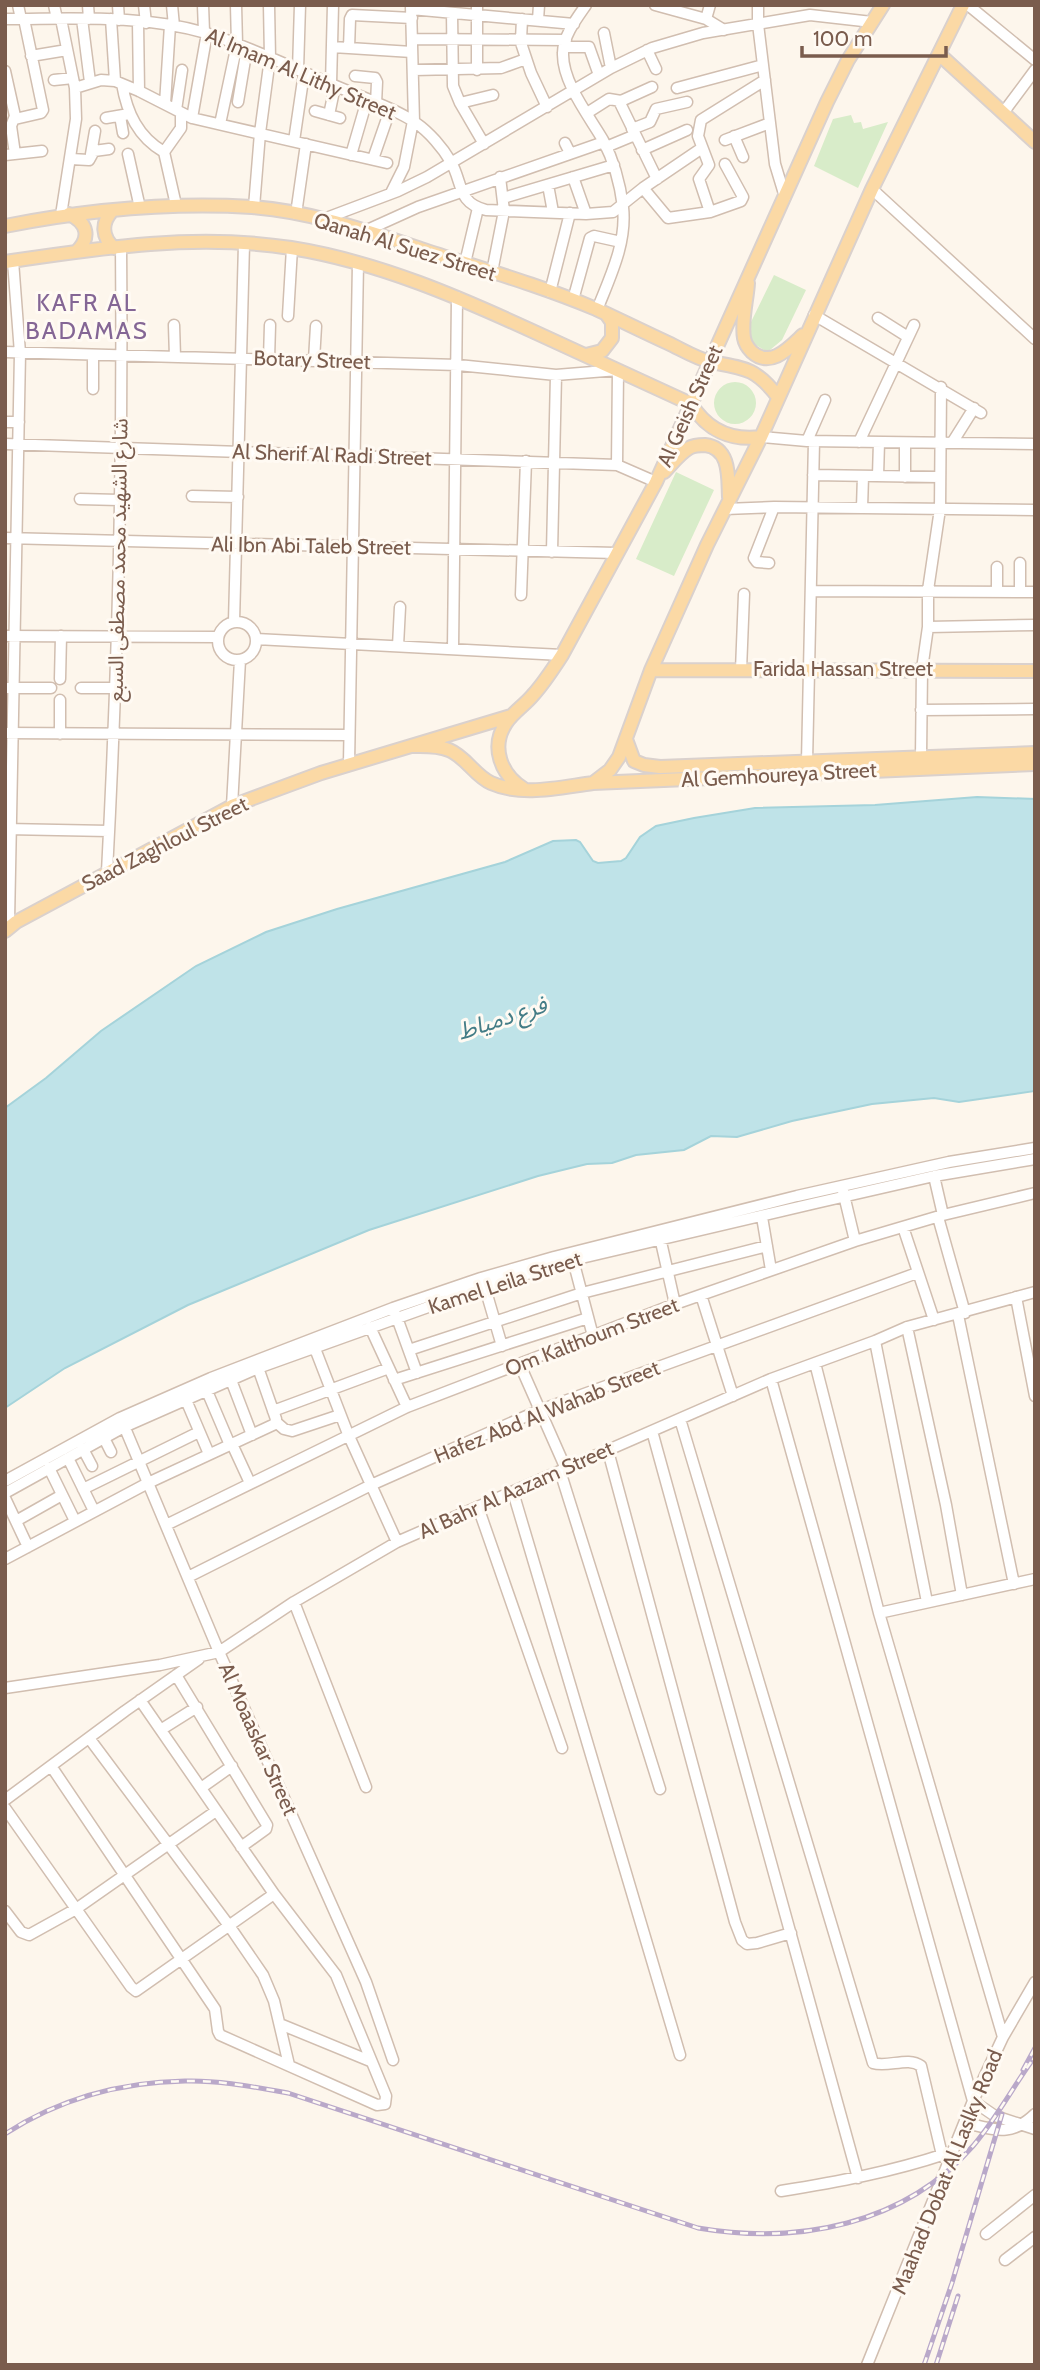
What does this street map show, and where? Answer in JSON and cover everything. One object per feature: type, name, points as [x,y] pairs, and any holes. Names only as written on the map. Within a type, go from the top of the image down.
[{"type":"main road","name":"Al Geish Street","points":[[524,789],[507,775],[499,755],[500,734],[512,716],[531,698],[562,654],[656,482],[842,71],[883,5]]},
{"type":"main road","points":[[593,783],[610,770],[620,757],[651,670],[706,545],[761,437],[872,189],[965,5]]},
{"type":"main road","points":[[939,54],[1035,142]]},
{"type":"main road","name":"Qanah Al Suez Street","points":[[5,226],[65,214],[176,205],[254,208],[296,214],[465,263],[573,300],[710,362],[723,362],[749,370],[778,397]]},
{"type":"main road","points":[[113,211],[104,227],[107,239],[118,248]]},
{"type":"main road","points":[[65,214],[83,223],[86,230],[87,239],[76,252]]},
{"type":"main road","name":"Qanah Al Suez Street","points":[[9,262],[76,252],[176,243],[292,248],[358,263],[457,297],[691,404],[703,421],[720,433],[741,438],[761,437]]},
{"type":"main road","points":[[749,276],[744,335],[750,350],[757,355],[774,358],[807,332]]},
{"type":"main road","points":[[586,355],[602,351],[612,338],[612,322],[602,312]]},
{"type":"main road","points":[[656,482],[687,449],[695,445],[711,447],[718,451],[727,464],[727,505]]},
{"type":"main road","name":"Farida Hassan Street","points":[[651,670],[1035,670]]},
{"type":"main road","name":"Saad Zaghloul Street","points":[[9,924],[232,806],[349,764],[512,716]]},
{"type":"main road","points":[[460,758],[456,744],[462,730]]},
{"type":"main road","name":"Al Gemhoureya Street","points":[[627,742],[635,761],[660,767],[1035,753]]},
{"type":"main road","name":"Saad Zaghloul Street","points":[[412,746],[449,750],[490,783],[524,789]]},
{"type":"main road","name":"Al Gemhoureya Street","points":[[524,789],[551,789],[593,783],[1035,764]]},
{"type":"street","points":[[15,119],[41,113],[43,110],[18,5]]},
{"type":"street","points":[[54,5],[74,83],[76,119],[65,214]]},
{"type":"street","points":[[88,5],[86,19],[90,82]]},
{"type":"street","points":[[118,5],[115,20],[119,83],[125,115],[124,133]]},
{"type":"street","points":[[139,90],[144,5]]},
{"type":"street","points":[[165,104],[172,5]]},
{"type":"street","points":[[192,118],[206,33],[203,5]]},
{"type":"street","points":[[225,100],[241,102],[242,46],[236,5]]},
{"type":"street","points":[[254,208],[270,58],[269,5]]},
{"type":"street","points":[[294,141],[301,71],[300,5]]},
{"type":"street","points":[[315,111],[334,116],[333,5]]},
{"type":"street","points":[[513,5],[526,59],[547,107]]},
{"type":"street","points":[[538,20],[539,5]]},
{"type":"street","points":[[586,5],[562,52],[574,91],[614,165],[623,206],[624,226],[621,242],[602,312]]},
{"type":"street","points":[[656,5],[676,8],[706,19],[724,30]]},
{"type":"street","points":[[706,19],[710,5]]},
{"type":"street","points":[[758,5],[775,164],[785,197]]},
{"type":"street","points":[[965,5],[1035,60]]},
{"type":"street","points":[[451,10],[453,86],[484,145]]},
{"type":"street","points":[[349,48],[352,15],[476,10],[517,19],[574,24]]},
{"type":"street","points":[[476,10],[477,69]]},
{"type":"street","points":[[391,193],[404,167],[414,121],[411,11]]},
{"type":"street","points":[[321,220],[427,177],[611,68],[677,39],[810,15],[872,22]]},
{"type":"street","name":"Al Imam Al Lithy Street","points":[[5,19],[115,20],[172,26],[206,33],[414,121],[452,163]]},
{"type":"street","points":[[604,33],[611,68]]},
{"type":"street","points":[[412,39],[521,40],[589,47],[599,75]]},
{"type":"street","points":[[220,124],[242,46]]},
{"type":"street","points":[[332,47],[412,52]]},
{"type":"street","points":[[31,56],[67,50]]},
{"type":"street","points":[[648,50],[656,69]]},
{"type":"street","points":[[414,71],[501,68],[526,59]]},
{"type":"street","points":[[677,88],[763,65]]},
{"type":"street","points":[[164,152],[181,128],[179,111],[182,70]]},
{"type":"street","points":[[5,71],[15,119],[11,126],[10,154],[42,151]]},
{"type":"street","points":[[1003,113],[1034,74]]},
{"type":"street","points":[[351,155],[377,82],[375,78],[355,76]]},
{"type":"street","points":[[54,80],[119,83],[139,90],[192,118],[387,163]]},
{"type":"street","points":[[710,212],[699,182],[701,174],[709,165],[698,136],[701,120],[765,80]]},
{"type":"street","points":[[587,113],[609,99],[619,101],[652,86]]},
{"type":"street","points":[[460,103],[493,94]]},
{"type":"street","points":[[619,101],[657,179]]},
{"type":"street","points":[[364,232],[418,207],[500,177],[605,144],[650,122],[656,109],[687,102]]},
{"type":"street","points":[[373,159],[390,110]]},
{"type":"street","points":[[106,118],[125,115]]},
{"type":"street","points":[[125,115],[149,142],[164,152],[176,205]]},
{"type":"street","points":[[743,157],[729,138],[770,123]]},
{"type":"street","points":[[642,150],[687,130]]},
{"type":"street","points":[[71,159],[89,160],[95,131]]},
{"type":"street","points":[[565,143],[570,153]]},
{"type":"street","points":[[296,214],[306,144]]},
{"type":"street","points":[[452,163],[462,191],[471,204],[478,208],[606,214],[623,206],[643,188],[702,148]]},
{"type":"street","points":[[92,154],[96,150],[109,149]]},
{"type":"street","points":[[128,154],[140,208]]},
{"type":"street","points":[[643,188],[668,218],[710,212],[741,201],[743,197],[743,192],[725,164]]},
{"type":"street","points":[[503,198],[614,165]]},
{"type":"street","points":[[492,272],[504,211],[500,177]]},
{"type":"street","points":[[573,177],[586,214]]},
{"type":"street","points":[[548,185],[553,212]]},
{"type":"street","points":[[872,189],[1035,339]]},
{"type":"street","points":[[465,263],[478,208]]},
{"type":"street","points":[[550,292],[570,213]]},
{"type":"street","points":[[573,300],[590,238],[594,236],[621,242]]},
{"type":"street","points":[[234,622],[244,244]]},
{"type":"street","name":"شارع الشهيد محمد مصطفى السبع","points":[[107,872],[114,734],[122,355],[118,248]]},
{"type":"street","points":[[288,316],[292,248]]},
{"type":"street","points":[[9,262],[20,353],[17,539],[10,636],[9,924]]},
{"type":"street","points":[[349,764],[358,263]]},
{"type":"street","points":[[453,649],[457,297]]},
{"type":"street","points":[[814,315],[978,410],[952,443]]},
{"type":"street","points":[[878,318],[908,337]]},
{"type":"street","points":[[174,325],[175,357]]},
{"type":"street","points":[[269,359],[270,325]]},
{"type":"street","points":[[859,442],[914,325]]},
{"type":"street","points":[[314,360],[316,326]]},
{"type":"street","name":"Botary Street","points":[[5,352],[458,365],[556,375],[618,370]]},
{"type":"street","points":[[93,355],[93,389]]},
{"type":"street","points":[[617,465],[618,370]]},
{"type":"street","points":[[552,552],[556,375]]},
{"type":"street","points":[[921,757],[922,669],[928,627],[928,590],[940,509],[941,387]]},
{"type":"street","points":[[807,762],[812,591],[811,441],[825,400]]},
{"type":"street","points":[[5,422],[19,422]]},
{"type":"street","points":[[761,437],[811,441],[1035,444]]},
{"type":"street","points":[[878,476],[879,442]]},
{"type":"street","points":[[905,443],[905,477]]},
{"type":"street","name":"Al Sherif Al Radi Street","points":[[5,444],[617,465],[656,482]]},
{"type":"street","points":[[521,594],[526,461]]},
{"type":"street","points":[[813,475],[939,477]]},
{"type":"street","points":[[862,508],[863,476]]},
{"type":"street","points":[[192,496],[238,496]]},
{"type":"street","points":[[80,499],[119,500]]},
{"type":"street","points":[[727,505],[1035,510]]},
{"type":"street","points":[[769,563],[757,562],[754,558],[774,507]]},
{"type":"street","name":"Ali Ibn Abi Taleb Street","points":[[5,538],[616,554]]},
{"type":"street","points":[[1020,564],[1020,592]]},
{"type":"street","points":[[997,567],[997,592]]},
{"type":"street","points":[[812,591],[1035,592]]},
{"type":"street","points":[[741,670],[744,594]]},
{"type":"street","points":[[398,646],[400,607]]},
{"type":"street","points":[[234,622],[251,628],[256,639],[250,655],[240,660],[223,654],[218,643],[218,637],[224,627],[234,622]]},
{"type":"street","points":[[928,627],[1035,625]]},
{"type":"street","points":[[10,636],[218,637]]},
{"type":"street","points":[[60,679],[61,636]]},
{"type":"street","points":[[256,639],[562,654]]},
{"type":"street","points":[[232,806],[240,660]]},
{"type":"street","points":[[9,688],[51,688]]},
{"type":"street","points":[[80,688],[115,688]]},
{"type":"street","points":[[60,700],[60,734]]},
{"type":"street","points":[[921,710],[1035,709]]},
{"type":"street","points":[[9,733],[349,735]]},
{"type":"street","points":[[8,829],[109,831]]},
{"type":"street","name":"Kamel Leila Street","points":[[483,1282],[659,1235],[762,1217],[949,1161],[1035,1148]]},
{"type":"street","name":"Kamel Leila Street","points":[[5,1480],[122,1422],[257,1364],[483,1282],[659,1235],[843,1192],[1035,1159]]},
{"type":"street","points":[[933,1177],[1014,1584]]},
{"type":"street","points":[[843,1192],[855,1241]]},
{"type":"street","name":"Om Kalthoum Street","points":[[166,1525],[407,1407],[675,1304],[855,1241],[940,1216],[1035,1193]]},
{"type":"street","points":[[762,1217],[771,1270]]},
{"type":"street","points":[[903,1227],[933,1320]]},
{"type":"street","points":[[659,1235],[675,1304]]},
{"type":"street","points":[[408,1350],[582,1293],[767,1246]]},
{"type":"street","points":[[573,1260],[593,1336]]},
{"type":"street","name":"Hafez Abd Al Wahab Street","points":[[188,1577],[371,1485],[540,1410],[917,1273]]},
{"type":"street","points":[[483,1282],[502,1346]]},
{"type":"street","name":"Al Bahr Al Aazam Street","points":[[5,1688],[202,1657],[219,1652],[295,1602],[397,1542],[771,1379],[907,1327],[1035,1292]]},
{"type":"street","points":[[701,1295],[733,1396]]},
{"type":"street","points":[[1016,1297],[1035,1396]]},
{"type":"street","points":[[395,1313],[417,1373]]},
{"type":"street","name":"Kamel Leila Street","points":[[313,1344],[370,1327],[395,1313]]},
{"type":"street","points":[[394,1380],[588,1318]]},
{"type":"street","points":[[370,1327],[407,1407]]},
{"type":"street","points":[[907,1327],[962,1595]]},
{"type":"street","points":[[875,1341],[926,1602]]},
{"type":"street","points":[[313,1344],[348,1434],[397,1542]]},
{"type":"street","points":[[815,1363],[879,1613],[1003,2037]]},
{"type":"street","points":[[257,1364],[276,1422],[284,1429],[292,1431],[340,1415]]},
{"type":"street","name":"Kamel Leila Street","points":[[5,1496],[104,1438],[122,1422],[207,1391],[257,1364]]},
{"type":"street","points":[[520,1365],[563,1470],[660,1789]]},
{"type":"street","points":[[273,1411],[389,1368]]},
{"type":"street","points":[[771,1379],[975,2102],[992,2115],[1035,2129]]},
{"type":"street","points":[[231,1380],[252,1435]]},
{"type":"street","points":[[207,1391],[250,1483]]},
{"type":"street","points":[[186,1400],[209,1454]]},
{"type":"street","points":[[680,1419],[873,2063],[879,2065],[913,2062],[921,2066],[942,2155]]},
{"type":"street","name":"Al Moaaskar Street","points":[[122,1422],[219,1652],[366,1982],[393,2060]]},
{"type":"street","points":[[5,1559],[148,1483],[276,1422]]},
{"type":"street","points":[[652,1431],[858,2178]]},
{"type":"street","points":[[83,1489],[200,1432]]},
{"type":"street","points":[[104,1438],[111,1452]]},
{"type":"street","points":[[83,1449],[92,1466]]},
{"type":"street","points":[[608,1451],[735,1922],[742,1940],[747,1944],[791,1933]]},
{"type":"street","points":[[68,1458],[93,1511]]},
{"type":"street","points":[[49,1468],[75,1521]]},
{"type":"street","points":[[513,1492],[680,2055]]},
{"type":"street","points":[[16,1521],[62,1495]]},
{"type":"street","points":[[5,1496],[28,1546]]},
{"type":"street","points":[[478,1507],[562,1748]]},
{"type":"street","points":[[879,1613],[1035,1580]]},
{"type":"street","points":[[295,1602],[366,1787]]},
{"type":"street","points":[[5,1800],[202,1657]]},
{"type":"street","points":[[176,1675],[267,1825],[266,1829],[241,1847]]},
{"type":"street","points":[[51,1766],[215,2009],[220,2035],[382,2106],[387,2099],[336,1975],[274,1894],[140,1700]]},
{"type":"street","points":[[162,1729],[197,1707]]},
{"type":"street","points":[[89,1738],[230,1927],[268,1984],[289,2065]]},
{"type":"street","points":[[201,1788],[232,1766]]},
{"type":"street","points":[[5,1808],[133,1990],[139,1990],[274,1894]]},
{"type":"street","points":[[5,1911],[20,1932],[26,1935],[76,1909],[216,1811]]},
{"type":"street","name":"Maahad Dobat Al Laslky Road","points":[[867,2365],[953,2152],[1003,2037],[1035,1982]]},
{"type":"street","points":[[280,2024],[370,2061]]},
{"type":"street","points":[[967,2123],[1002,2130],[1023,2125],[1035,2114]]},
{"type":"street","points":[[781,2191],[858,2178],[953,2152]]},
{"type":"street","points":[[986,2234],[1035,2195]]},
{"type":"street","points":[[1005,2260],[1035,2237]]},
{"type":"green space","points":[[851,115],[854,123],[861,122],[863,129],[888,122],[858,188],[814,166],[833,119]]},
{"type":"green space","points":[[774,275],[806,290],[782,340],[770,350],[764,350],[751,342],[749,326]]},
{"type":"green space","points":[[735,382],[750,388],[756,403],[750,418],[735,424],[720,418],[714,403],[720,388]]},
{"type":"green space","points":[[676,472],[714,490],[674,576],[636,559]]},
{"type":"water","name":"فرع دمياط","points":[[977,797],[1035,799],[1035,1091],[959,1102],[934,1098],[872,1104],[792,1121],[737,1137],[711,1136],[684,1150],[636,1155],[612,1163],[587,1164],[538,1176],[369,1230],[188,1305],[65,1368],[5,1408],[5,1108],[46,1078],[101,1031],[196,966],[266,932],[337,909],[505,862],[553,841],[576,840],[593,861],[598,863],[621,861],[640,837],[656,826],[694,818],[755,808],[875,805]]},
{"type":"railway","points":[[1023,2070],[1035,2048]]},
{"type":"railway","points":[[5,2134],[47,2111],[114,2089],[185,2081],[237,2084],[288,2093],[698,2228],[736,2233],[773,2233],[811,2230],[847,2223],[882,2211],[915,2195],[945,2173],[973,2146],[1031,2062]]},
{"type":"railway","points":[[924,2365],[952,2283],[1002,2114]]},
{"type":"railway","points":[[936,2365],[958,2296]]},
{"type":"district","name":"KAFR AL BADAMAS","points":[[87,317]]}]
